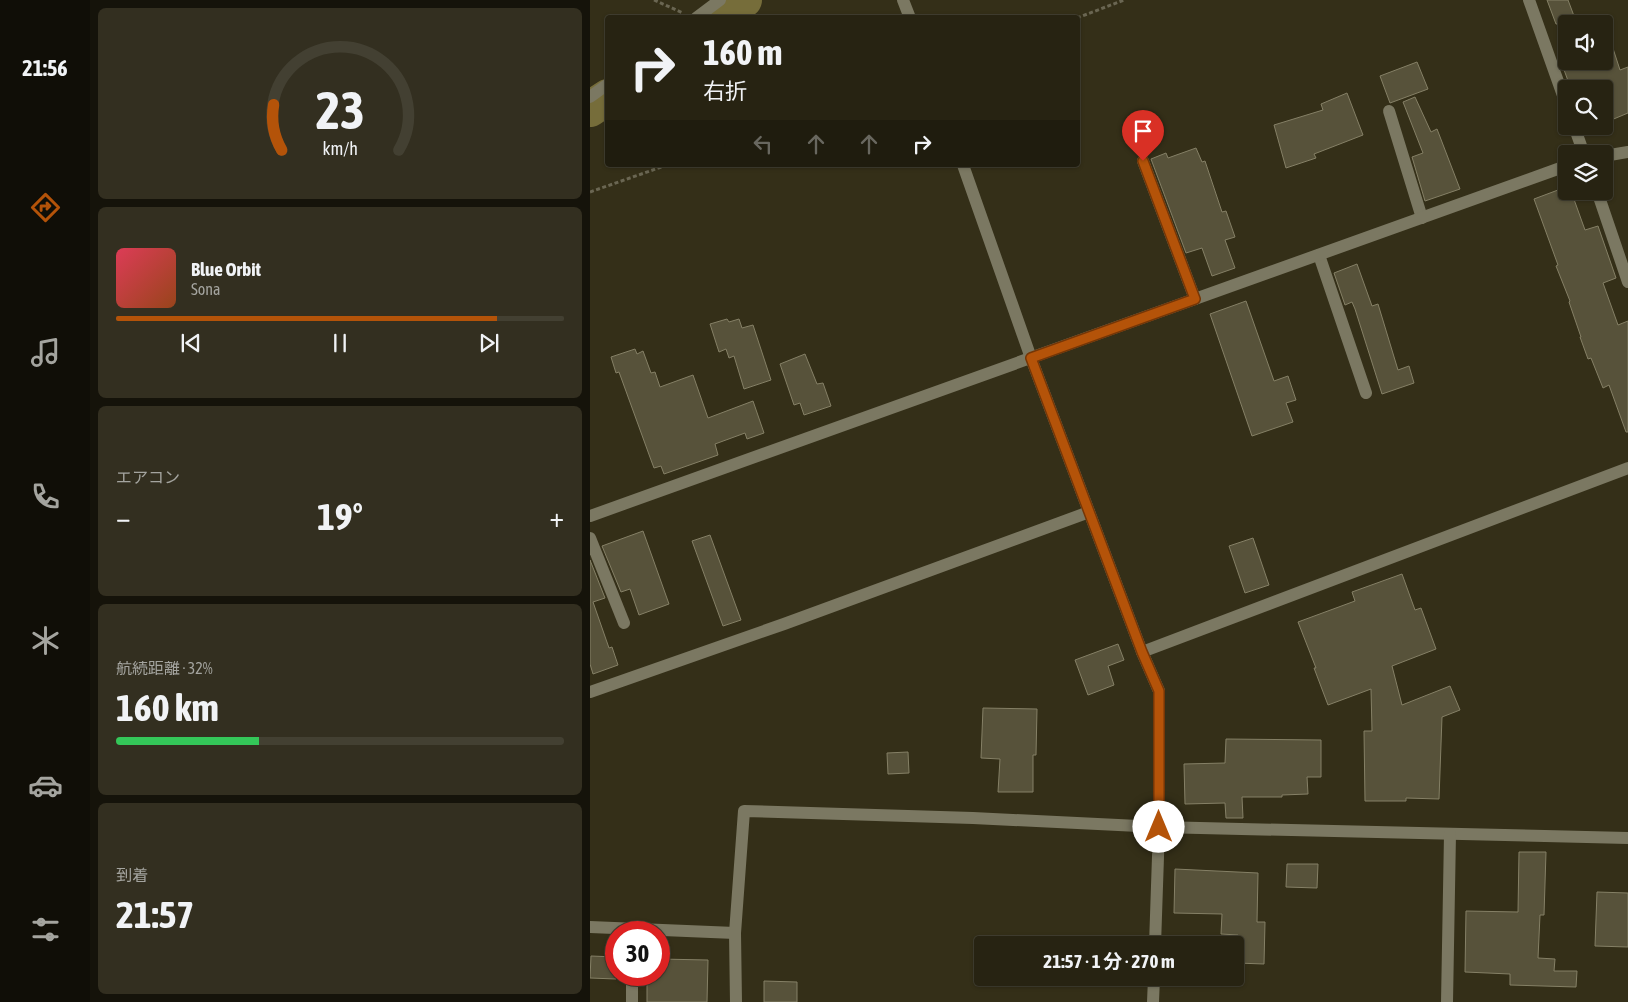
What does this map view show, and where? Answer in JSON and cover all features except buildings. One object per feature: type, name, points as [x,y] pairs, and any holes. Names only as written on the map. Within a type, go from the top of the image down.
[{"type":"street","points":[[693,15],[720,0]]},
{"type":"street","points":[[903,0],[909,15]]},
{"type":"street","points":[[1529,0],[1558,82]]},
{"type":"street","points":[[590,97],[605,86]]},
{"type":"street","points":[[1388,111],[1422,218]]},
{"type":"street","points":[[1613,154],[1628,152]]},
{"type":"street","points":[[1143,161],[1195,299]]},
{"type":"street","points":[[964,167],[1031,358],[1142,652],[1159,691],[1159,827],[1155,936]]},
{"type":"street","points":[[590,516],[1558,169]]},
{"type":"street","points":[[1600,200],[1628,282]]},
{"type":"street","points":[[1319,255],[1366,393]]},
{"type":"street","points":[[1142,652],[1628,468]]},
{"type":"street","points":[[590,692],[784,624],[1089,512]]},
{"type":"street","points":[[590,538],[624,624]]},
{"type":"street","points":[[736,1002],[736,933],[744,811],[973,818],[1159,827],[1628,838]]},
{"type":"street","points":[[1447,1002],[1450,834]]},
{"type":"street","points":[[590,927],[605,928]]},
{"type":"street","points":[[670,932],[736,933]]},
{"type":"street","points":[[632,986],[632,1002]]},
{"type":"street","points":[[1153,1002],[1154,986]]},
{"type":"path","points":[[654,0],[689,15]]},
{"type":"path","points":[[1080,17],[1124,0]]},
{"type":"path","points":[[590,192],[661,167]]},
{"type":"waterway","points":[[723,15],[744,0]]},
{"type":"waterway","points":[[590,109],[605,99]]},
{"type":"route","points":[[1143,161],[1195,299],[1031,358],[1142,652],[1159,691],[1159,827]]}]
